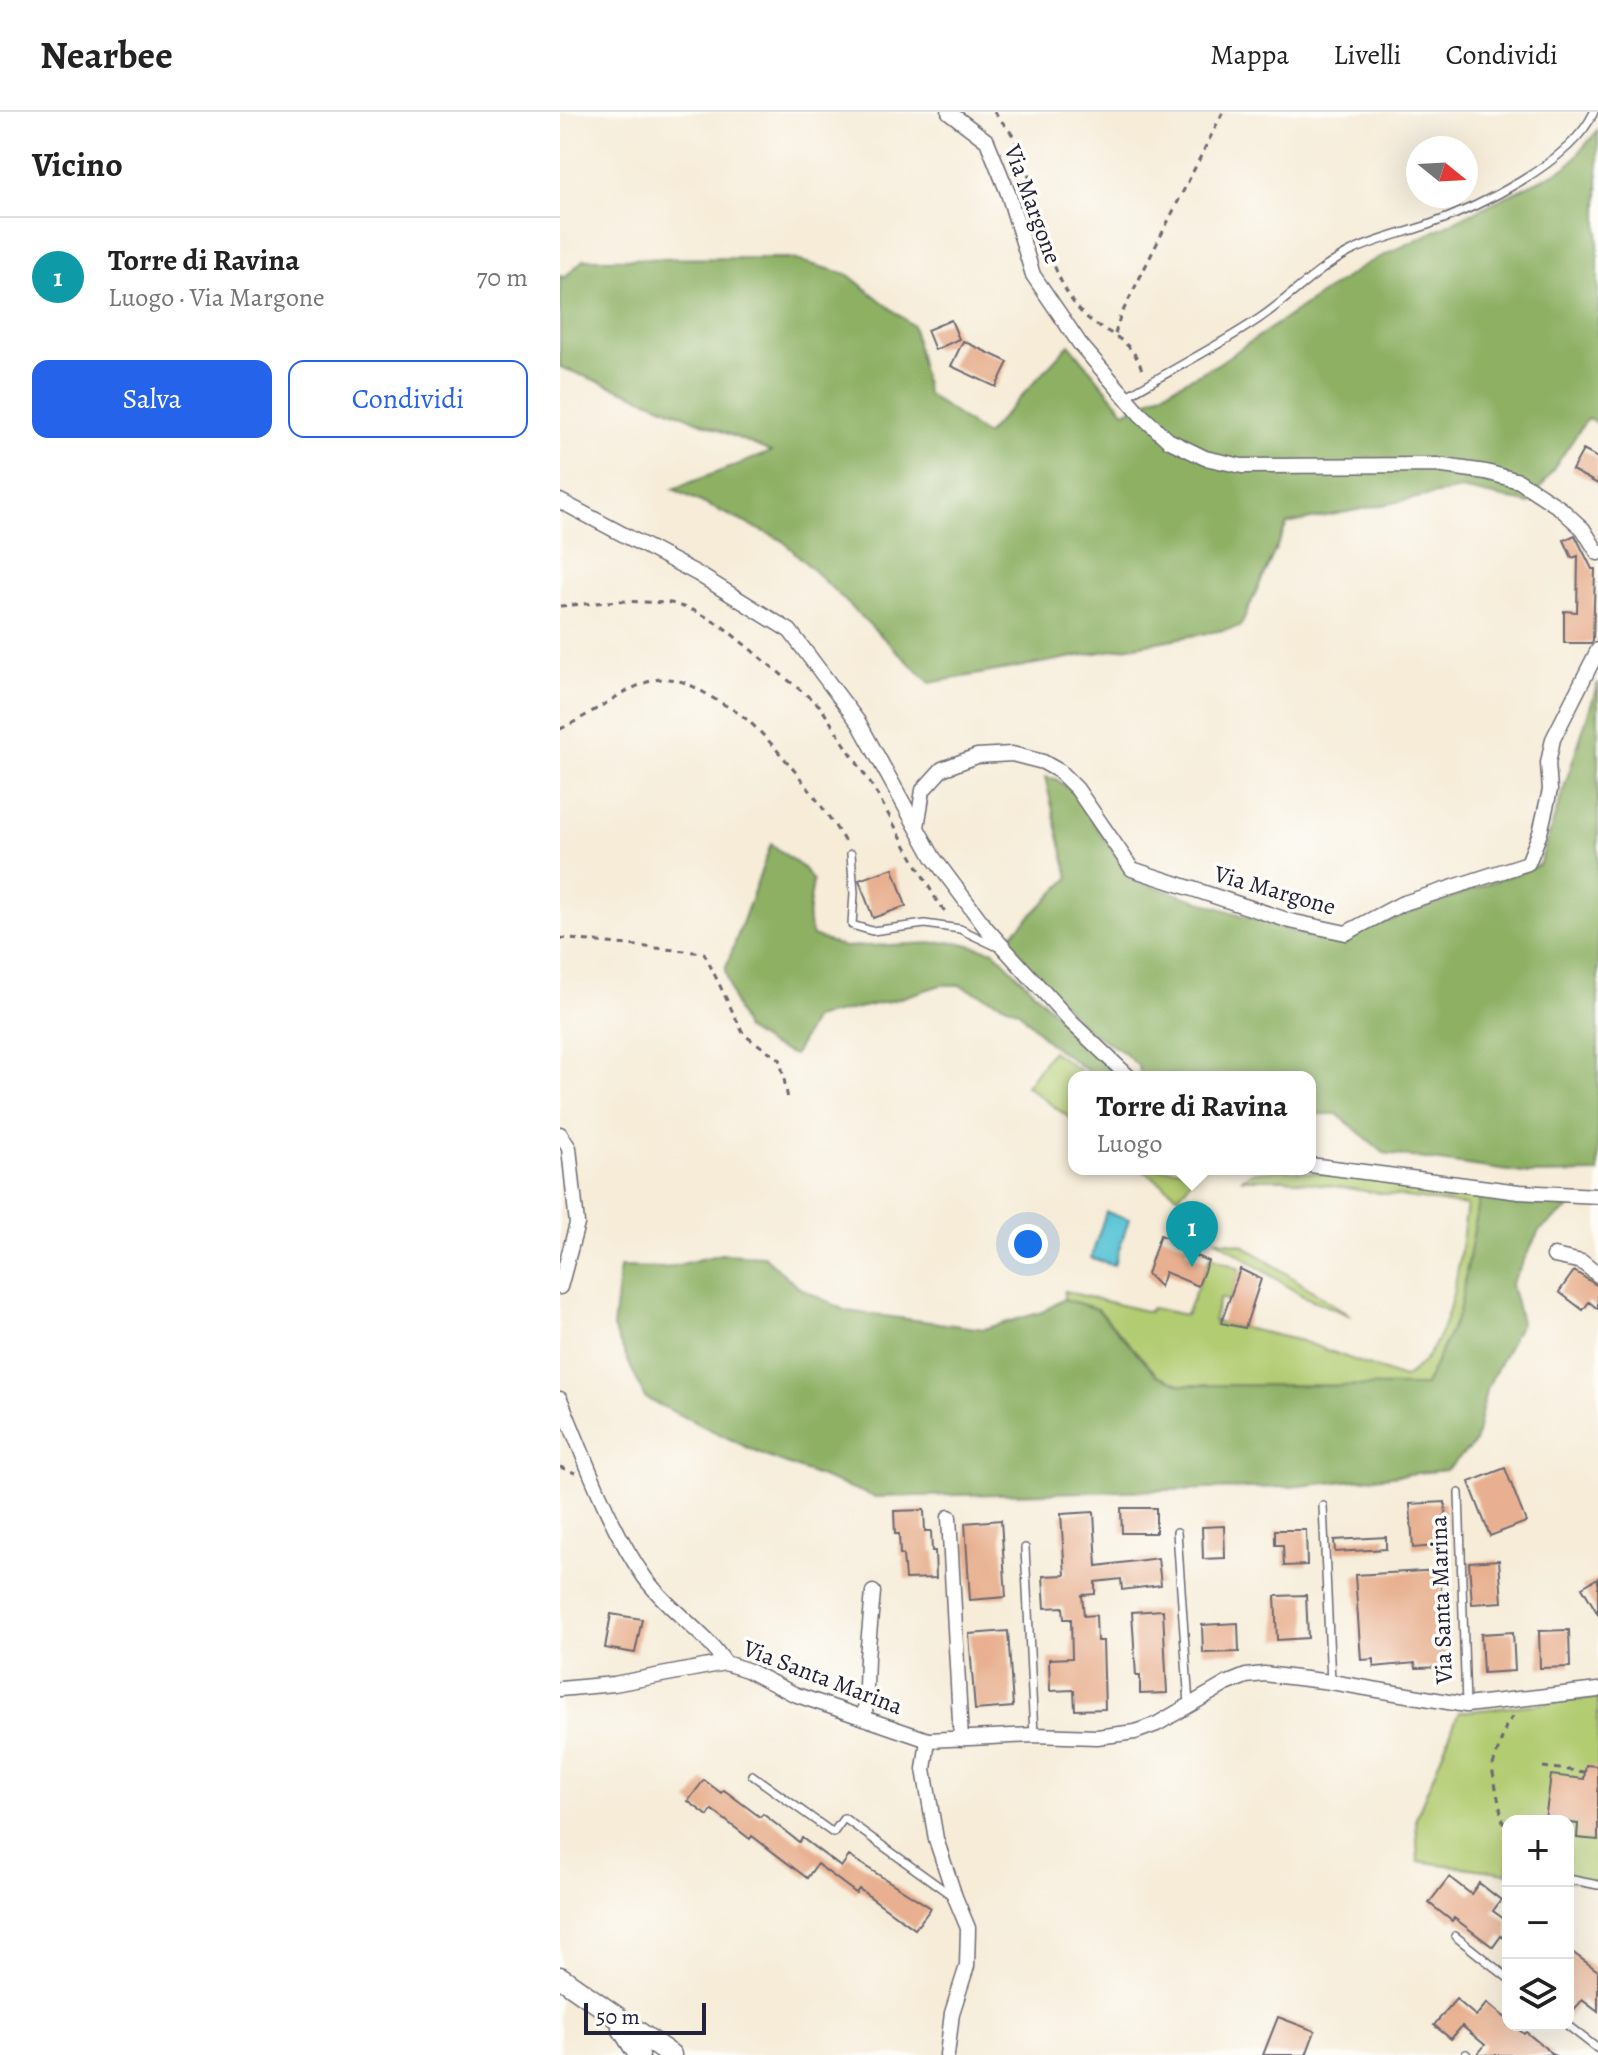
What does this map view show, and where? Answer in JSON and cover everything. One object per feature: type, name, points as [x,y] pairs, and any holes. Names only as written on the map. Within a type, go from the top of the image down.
[{"type":"main road","points":[[560,1977],[671,2055]]},
{"type":"main road","points":[[612,2016],[639,2055]]},
{"type":"street","name":"Via Margone","points":[[949,112],[987,141],[1008,193],[1033,275],[1080,344],[1125,397],[1168,440],[1205,458],[1242,466],[1436,465],[1486,472],[1519,481],[1560,508],[1583,529],[1598,553]]},
{"type":"street","points":[[560,501],[698,574],[790,631],[859,723],[933,857],[1004,950],[1071,1022],[1123,1071]]},
{"type":"street","name":"Via Margone","points":[[917,827],[923,790],[942,769],[977,756],[1012,754],[1043,762],[1059,771],[1077,789],[1132,869],[1290,921],[1346,933],[1401,904],[1528,863],[1540,833],[1550,790],[1548,763],[1553,739],[1598,650]]},
{"type":"street","points":[[560,1134],[569,1148],[577,1224],[560,1287]]},
{"type":"street","points":[[1316,1166],[1519,1192],[1598,1196]]},
{"type":"street","points":[[1554,1256],[1582,1262],[1598,1275]]},
{"type":"street","points":[[560,1399],[606,1505],[644,1577],[663,1600],[712,1644],[725,1663]]},
{"type":"street","points":[[949,1517],[961,1739]]},
{"type":"street","points":[[865,1718],[873,1592]]},
{"type":"street","name":"Via Santa Marina","points":[[560,1689],[614,1684],[725,1663],[747,1670],[794,1694],[928,1740],[1034,1735],[1097,1737],[1135,1732],[1157,1724],[1246,1676],[1264,1674],[1466,1705],[1598,1690]]},
{"type":"street","points":[[928,1740],[924,1769],[936,1839],[968,1928],[967,1966],[952,2013],[947,2055]]},
{"type":"lane","points":[[1125,397],[1259,319],[1312,274],[1352,251],[1473,208],[1543,167],[1581,132],[1594,112]]},
{"type":"lane","points":[[851,854],[854,893],[852,925],[872,931],[925,924],[960,929],[1004,950]]},
{"type":"lane","name":"Via Santa Marina","points":[[1459,1493],[1466,1705]]},
{"type":"lane","points":[[1323,1506],[1331,1682]]},
{"type":"lane","points":[[1177,1532],[1189,1705]]},
{"type":"lane","points":[[1025,1548],[1034,1735]]},
{"type":"lane","points":[[752,1775],[833,1833],[844,1818],[955,1897]]},
{"type":"lane","points":[[1574,1880],[1598,1885]]},
{"type":"lane","points":[[1455,1936],[1502,1973]]},
{"type":"lane","points":[[1574,2030],[1598,2049]]},
{"type":"path","points":[[994,112],[1015,138],[1057,275],[1090,323],[1115,334],[1134,349],[1146,385]]},
{"type":"path","points":[[1115,334],[1120,317],[1223,112]]},
{"type":"path","points":[[560,606],[621,601],[671,603],[698,612],[723,627],[820,706],[874,789],[937,901],[960,929]]},
{"type":"path","points":[[560,729],[583,719],[632,687],[663,679],[688,683],[743,716],[769,740],[837,827],[851,854]]},
{"type":"path","points":[[560,938],[704,953],[744,1035],[780,1059],[788,1099]]},
{"type":"path","points":[[1502,1818],[1492,1768],[1506,1726],[1515,1713]]},
{"type":"path","points":[[1543,1767],[1585,1772]]},
{"type":"green space","points":[[1598,130],[1598,423],[1587,419],[1530,504],[1461,489],[1287,524],[1240,627],[930,683],[782,540],[673,489],[771,452],[560,367],[560,275],[564,278],[584,259],[789,258],[847,274],[913,326],[927,394],[986,435],[1069,344],[1125,412],[1216,365],[1366,264],[1567,167]]},
{"type":"green space","points":[[1598,683],[1598,1173],[1529,1174],[1384,1153],[1337,1114],[1316,1114],[1316,1071],[1140,1071],[1123,1052],[1086,1029],[1005,941],[1069,878],[1045,777],[1056,779],[1073,792],[1133,880],[1329,943],[1539,865]]},
{"type":"green space","points":[[771,844],[803,868],[813,881],[809,916],[813,936],[844,947],[957,942],[994,951],[1112,1071],[1088,1071],[1048,1042],[1019,1011],[959,985],[941,985],[894,1000],[814,1018],[794,1055],[771,1046],[745,1029],[725,970]]},
{"type":"green space","points":[[1052,1051],[1080,1071],[1068,1071],[1068,1117],[1026,1086]]},
{"type":"green space","points":[[1316,1173],[1481,1191],[1459,1313],[1425,1386],[1182,1385],[1157,1375],[1098,1309],[1064,1299],[1064,1291],[1149,1312],[1151,1308],[1186,1315],[1210,1256],[1240,1269],[1229,1301],[1220,1298],[1213,1321],[1302,1341],[1403,1378],[1420,1365],[1434,1347],[1444,1325],[1457,1276],[1467,1206],[1285,1179],[1241,1179],[1249,1175]]},
{"type":"green space","points":[[1149,1175],[1195,1175],[1179,1196]]},
{"type":"green space","points":[[1481,1191],[1577,1202],[1539,1231],[1511,1285],[1521,1322],[1486,1390],[1475,1443],[1446,1470],[1290,1487],[875,1497],[765,1456],[645,1398],[613,1328],[620,1267],[666,1268],[721,1254],[764,1256],[798,1287],[846,1311],[984,1329],[1042,1312],[1064,1299],[1097,1309],[1157,1375],[1182,1385],[1425,1386],[1459,1313]]},
{"type":"green space","points":[[1215,1239],[1243,1245],[1351,1316],[1301,1295]]},
{"type":"green space","points":[[1598,1698],[1598,1885],[1574,1882],[1574,1815],[1502,1815],[1502,1872],[1418,1861],[1416,1818],[1459,1712]]},
{"type":"water","points":[[1106,1212],[1129,1219],[1114,1265],[1091,1258]]},
{"type":"building","points":[[951,320],[959,339],[935,350],[927,330]]},
{"type":"building","points":[[963,341],[1008,362],[996,387],[951,366]]},
{"type":"building","points":[[1583,450],[1598,458],[1598,484],[1572,470]]},
{"type":"building","points":[[1575,535],[1592,569],[1595,569],[1591,643],[1564,643],[1564,611],[1577,612],[1578,556],[1572,558],[1564,540]]},
{"type":"building","points":[[893,868],[906,906],[873,918],[859,880]]},
{"type":"building","points":[[1160,1235],[1188,1246],[1186,1252],[1208,1261],[1198,1286],[1165,1272],[1160,1287],[1147,1274]]},
{"type":"building","points":[[1240,1269],[1261,1279],[1245,1328],[1221,1323]]},
{"type":"building","points":[[1574,1271],[1598,1286],[1598,1309],[1589,1302],[1583,1310],[1559,1292]]},
{"type":"building","points":[[1505,1468],[1526,1522],[1490,1536],[1469,1482]]},
{"type":"building","points":[[1445,1502],[1447,1545],[1413,1548],[1410,1504]]},
{"type":"building","points":[[1121,1508],[1156,1508],[1156,1533],[1122,1533]]},
{"type":"building","points":[[924,1510],[925,1531],[931,1531],[932,1551],[935,1551],[936,1578],[905,1579],[899,1534],[895,1534],[894,1511]]},
{"type":"building","points":[[1094,1512],[1097,1566],[1158,1558],[1161,1585],[1122,1590],[1121,1579],[1095,1582],[1095,1594],[1082,1595],[1084,1616],[1096,1615],[1097,1641],[1103,1641],[1105,1709],[1075,1710],[1074,1690],[1050,1691],[1049,1659],[1072,1658],[1071,1619],[1064,1619],[1063,1607],[1045,1608],[1043,1576],[1065,1575],[1061,1514]]},
{"type":"building","points":[[1001,1520],[1006,1597],[970,1600],[965,1523]]},
{"type":"building","points":[[1224,1526],[1225,1558],[1203,1559],[1202,1527]]},
{"type":"building","points":[[1275,1530],[1306,1530],[1307,1565],[1284,1566],[1283,1545],[1275,1545]]},
{"type":"building","points":[[1386,1537],[1386,1549],[1335,1552],[1334,1540]]},
{"type":"building","points":[[1499,1560],[1502,1602],[1472,1604],[1469,1562]]},
{"type":"building","points":[[1440,1570],[1443,1629],[1447,1628],[1449,1667],[1416,1668],[1415,1663],[1374,1667],[1374,1659],[1361,1660],[1355,1575]]},
{"type":"building","points":[[1598,1578],[1598,1614],[1582,1587]]},
{"type":"building","points":[[1306,1595],[1308,1638],[1277,1640],[1275,1596]]},
{"type":"building","points":[[1163,1610],[1167,1693],[1140,1694],[1132,1612]]},
{"type":"building","points":[[611,1614],[642,1619],[635,1653],[605,1648]]},
{"type":"building","points":[[1238,1623],[1239,1652],[1203,1653],[1202,1625]]},
{"type":"building","points":[[1569,1630],[1570,1667],[1540,1668],[1539,1631]]},
{"type":"building","points":[[1008,1631],[1013,1707],[975,1710],[969,1634]]},
{"type":"building","points":[[1513,1632],[1515,1671],[1483,1673],[1481,1634]]},
{"type":"building","points":[[1586,1765],[1598,1766],[1598,1840],[1577,1838],[1578,1824],[1574,1824],[1574,1815],[1546,1815],[1551,1775],[1584,1779]]},
{"type":"building","points":[[704,1780],[721,1793],[724,1790],[760,1817],[763,1814],[799,1842],[802,1838],[841,1867],[849,1856],[931,1908],[915,1929],[859,1889],[856,1893],[817,1864],[807,1878],[712,1810],[708,1816],[688,1801]]},
{"type":"building","points":[[1449,1877],[1471,1894],[1479,1883],[1501,1900],[1493,1911],[1502,1918],[1502,1937],[1493,1947],[1429,1903]]},
{"type":"building","points":[[1574,1953],[1598,1971],[1598,2012],[1582,2000],[1574,2011]]},
{"type":"building","points":[[1456,1999],[1476,2016],[1487,2003],[1502,2015],[1502,2031],[1526,2032],[1554,2055],[1477,2055],[1485,2045],[1462,2026],[1451,2039],[1434,2025]]},
{"type":"building","points":[[1278,2017],[1315,2031],[1306,2055],[1263,2055]]},
{"type":"place","name":"Torre di Ravina","points":[[1192,1267]]}]
